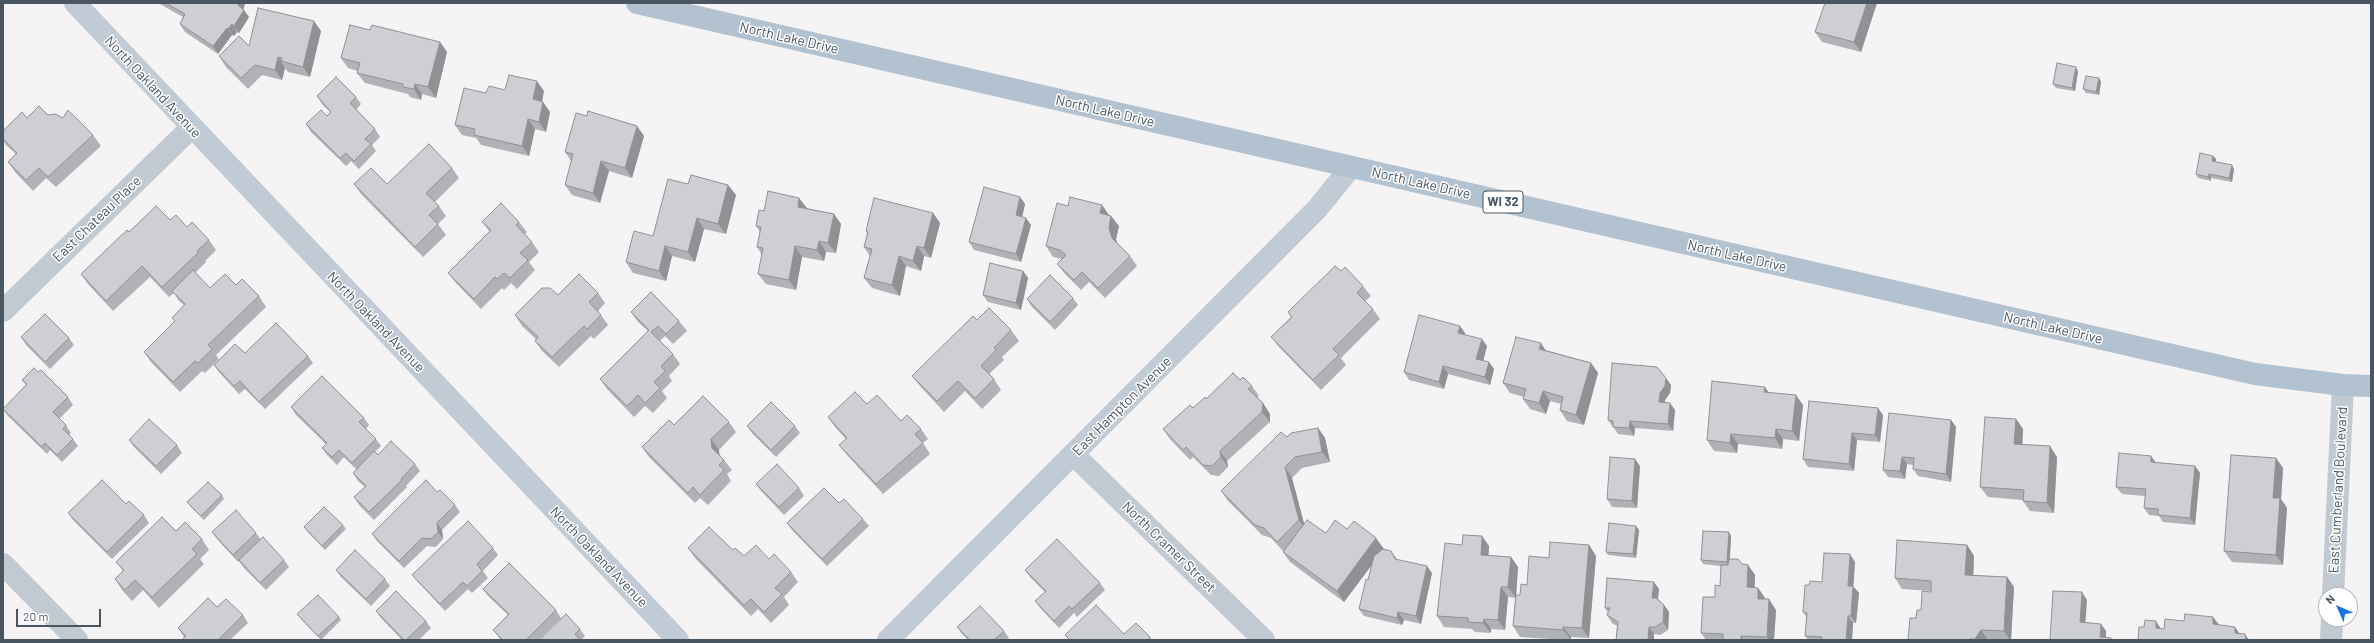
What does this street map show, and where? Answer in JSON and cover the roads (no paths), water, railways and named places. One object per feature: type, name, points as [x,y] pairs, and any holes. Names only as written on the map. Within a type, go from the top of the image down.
[{"type":"main road","name":"North Oakland Avenue","points":[[74,3],[678,640]]},
{"type":"main road","name":"North Lake Drive","points":[[637,3],[2255,374],[2343,386],[2371,386]]},
{"type":"main road","name":"East Hampton Avenue","points":[[888,640],[1317,210],[1351,167]]},
{"type":"street","name":"East Chateau Place","points":[[3,311],[191,128]]},
{"type":"street","name":"East Cumberland Boulevard","points":[[2333,587],[2343,386]]},
{"type":"street","name":"North Cramer Street","points":[[1074,455],[1264,640]]},
{"type":"street","points":[[3,564],[77,640]]},
{"type":"street","points":[[2331,640],[2332,627]]}]
